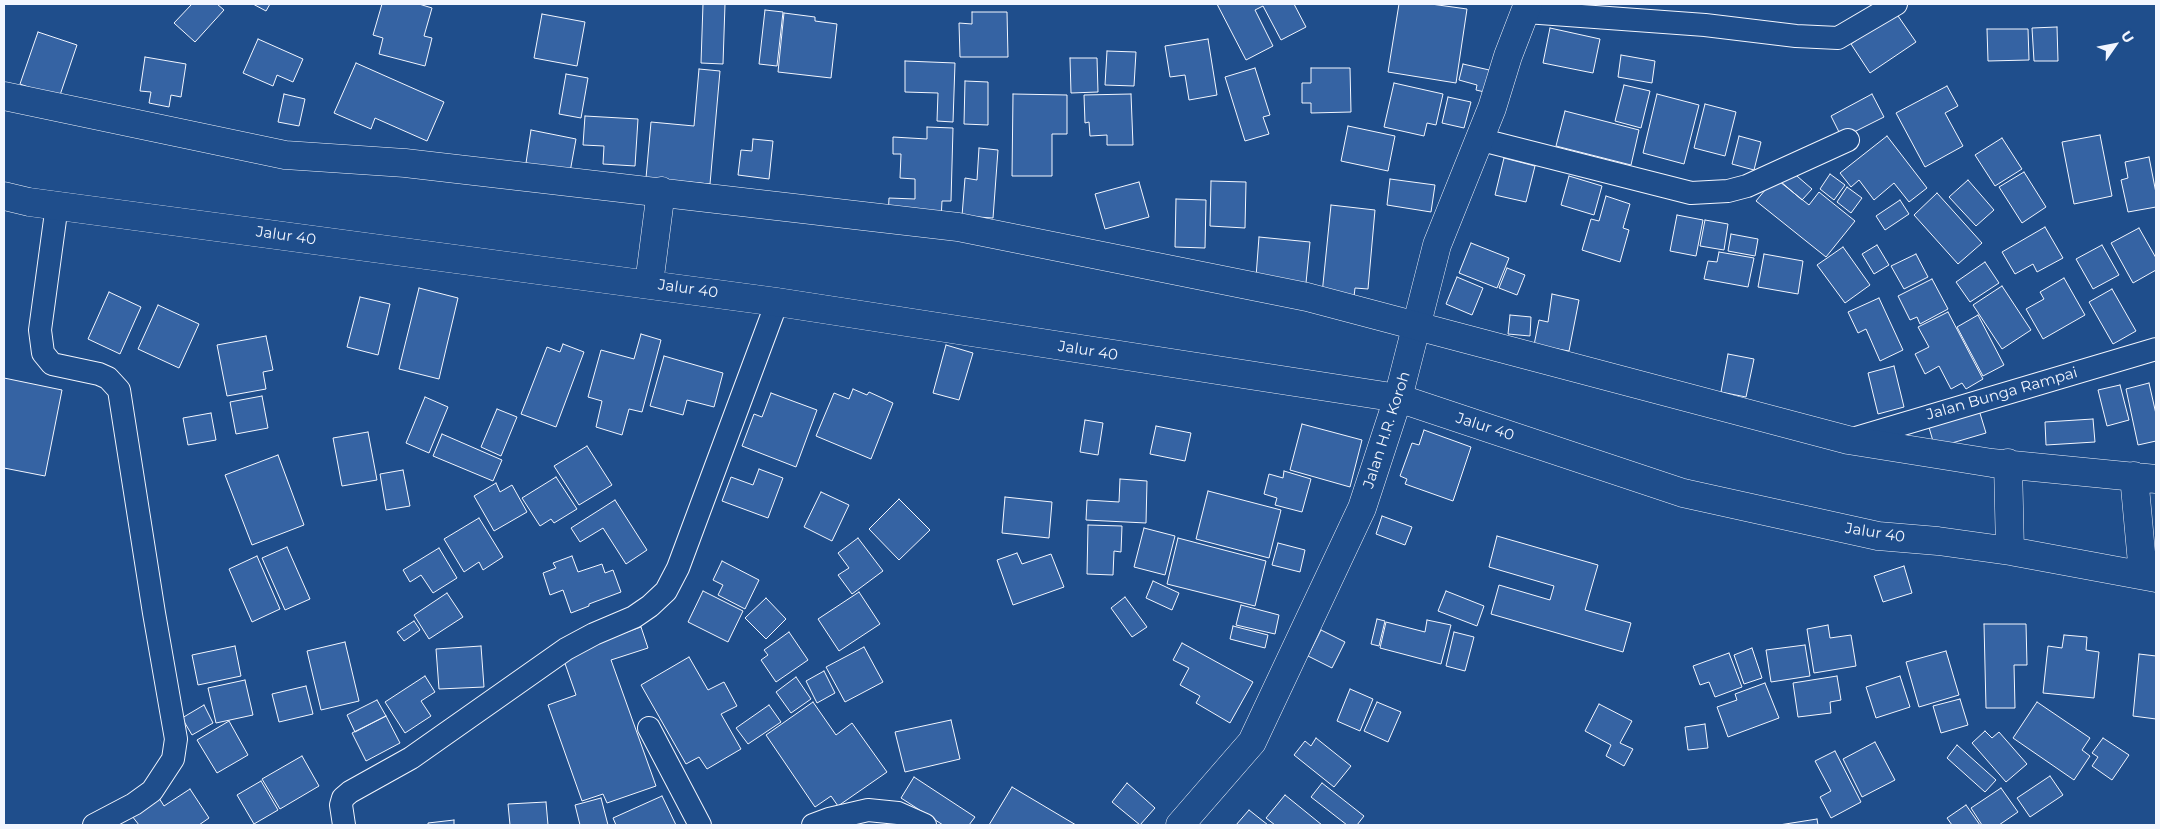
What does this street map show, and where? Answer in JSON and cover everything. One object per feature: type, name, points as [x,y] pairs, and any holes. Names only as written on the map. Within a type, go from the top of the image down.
[{"type":"main road","name":"Jalan H.R. Koroh","points":[[1180,825],[1252,742],[1362,508],[1398,398],[1418,328],[1437,245],[1492,108],[1508,56],[1527,8]]},
{"type":"main road","points":[[4,96],[286,155],[405,163],[661,191],[958,227],[1307,297],[1418,328],[1848,440],[2008,463],[2145,478],[2150,576]]},
{"type":"main road","points":[[649,284],[661,191]]},
{"type":"main road","name":"Jalur 40","points":[[4,196],[57,205],[778,302],[1398,398],[1683,493],[1878,536],[1938,541],[2010,551],[2150,576]]},
{"type":"main road","points":[[2008,463],[2010,551]]},
{"type":"street","points":[[1527,8],[1705,25],[1796,36],[1838,38],[1896,4]]},
{"type":"street","points":[[1478,139],[1691,193],[1728,191],[1747,186],[1848,140]]},
{"type":"street","points":[[57,205],[40,330],[43,353],[52,364],[99,374],[108,378],[119,390],[176,739],[173,759],[152,791],[134,804],[94,825]]},
{"type":"street","points":[[344,825],[341,805],[344,798],[350,792],[411,758],[566,649],[594,634],[634,617],[666,592],[678,568],[778,302]]},
{"type":"street","name":"Jalan Bunga Rampai","points":[[1848,440],[2156,349]]},
{"type":"street","points":[[648,728],[700,825]]},
{"type":"street","points":[[813,825],[868,810],[898,814],[925,825]]},
{"type":"building","points":[[192,4],[217,4],[224,10],[195,42],[174,23]]},
{"type":"building","points":[[253,4],[270,4],[266,11]]},
{"type":"building","points":[[382,4],[419,4],[432,8],[424,36],[432,38],[425,66],[379,54],[383,38],[373,35]]},
{"type":"building","points":[[703,4],[725,4],[723,64],[701,63]]},
{"type":"building","points":[[1217,4],[1294,4],[1306,27],[1281,40],[1263,6],[1255,10],[1273,46],[1246,60]]},
{"type":"building","points":[[1399,4],[1431,4],[1467,9],[1456,83],[1388,72]]},
{"type":"building","points":[[765,10],[783,12],[777,66],[759,64]]},
{"type":"building","points":[[972,12],[1007,12],[1008,57],[960,57],[959,23],[972,24]]},
{"type":"building","points":[[784,13],[815,17],[815,21],[837,24],[831,78],[778,72]]},
{"type":"building","points":[[1896,13],[1916,42],[1870,73],[1851,44]]},
{"type":"building","points":[[542,14],[585,22],[577,66],[534,58]]},
{"type":"building","points":[[2057,27],[2058,61],[2034,61],[2032,28]]},
{"type":"building","points":[[1550,28],[1600,39],[1593,73],[1543,63]]},
{"type":"building","points":[[1987,29],[2028,29],[2029,60],[1988,61]]},
{"type":"building","points":[[38,32],[77,45],[59,98],[20,84]]},
{"type":"building","points":[[258,39],[303,59],[293,82],[277,75],[273,86],[243,73]]},
{"type":"building","points":[[1208,39],[1217,95],[1189,100],[1185,75],[1170,77],[1165,46]]},
{"type":"building","points":[[1107,51],[1136,52],[1134,86],[1105,85]]},
{"type":"building","points":[[1621,55],[1655,61],[1652,83],[1618,77]]},
{"type":"building","points":[[145,57],[186,64],[181,97],[171,95],[169,107],[149,103],[151,92],[140,91]]},
{"type":"building","points":[[1070,58],[1097,58],[1098,92],[1071,93]]},
{"type":"building","points":[[905,61],[955,63],[953,122],[937,121],[938,93],[905,92]]},
{"type":"building","points":[[356,63],[444,102],[427,141],[375,118],[371,129],[334,113]]},
{"type":"building","points":[[1463,64],[1498,72],[1493,94],[1476,90],[1477,85],[1459,80]]},
{"type":"building","points":[[1255,68],[1270,115],[1263,117],[1269,134],[1245,141],[1225,77]]},
{"type":"building","points":[[1311,68],[1350,68],[1351,112],[1311,113],[1311,103],[1302,103],[1302,83],[1311,83]]},
{"type":"building","points":[[699,69],[720,71],[710,184],[646,178],[651,122],[694,126]]},
{"type":"building","points":[[566,74],[588,78],[581,118],[559,114]]},
{"type":"building","points":[[965,81],[988,82],[988,125],[964,124]]},
{"type":"building","points":[[1394,83],[1443,94],[1436,125],[1427,123],[1424,136],[1384,127]]},
{"type":"building","points":[[1624,85],[1650,91],[1641,128],[1615,121]]},
{"type":"building","points":[[1947,86],[1958,106],[1945,113],[1963,146],[1925,167],[1896,113]]},
{"type":"building","points":[[284,94],[305,99],[299,126],[278,122]]},
{"type":"building","points":[[1013,94],[1067,95],[1067,134],[1052,134],[1052,176],[1012,176]]},
{"type":"building","points":[[1131,94],[1133,145],[1107,145],[1107,135],[1090,136],[1089,122],[1085,123],[1084,95]]},
{"type":"building","points":[[1657,94],[1699,105],[1684,164],[1643,153]]},
{"type":"building","points":[[1872,94],[1884,117],[1842,138],[1831,116]]},
{"type":"building","points":[[1448,97],[1471,102],[1464,128],[1442,123]]},
{"type":"building","points":[[1705,104],[1736,112],[1725,156],[1694,148]]},
{"type":"building","points":[[1565,111],[1639,130],[1631,165],[1556,146]]},
{"type":"building","points":[[585,116],[638,119],[635,166],[603,164],[604,146],[583,145]]},
{"type":"building","points":[[1348,126],[1395,136],[1388,171],[1341,161]]},
{"type":"building","points":[[927,127],[953,128],[951,201],[942,201],[941,220],[888,218],[889,198],[915,199],[915,179],[900,178],[901,154],[893,154],[893,137],[927,139]]},
{"type":"building","points":[[531,130],[576,139],[570,172],[526,163]]},
{"type":"building","points":[[2100,135],[2112,196],[2074,204],[2062,142]]},
{"type":"building","points":[[1739,136],[1761,142],[1754,170],[1732,164]]},
{"type":"building","points":[[1887,136],[1927,188],[1909,202],[1894,183],[1874,200],[1859,180],[1851,187],[1840,173]]},
{"type":"building","points":[[2002,138],[2022,169],[1995,186],[1975,155]]},
{"type":"building","points":[[753,139],[773,141],[769,179],[738,175],[741,150],[752,151]]},
{"type":"building","points":[[979,148],[998,150],[993,218],[962,216],[965,178],[977,180]]},
{"type":"building","points":[[2149,157],[2156,193],[2156,207],[2128,212],[2121,180],[2128,178],[2125,162]]},
{"type":"building","points":[[1504,158],[1535,166],[1526,202],[1495,195]]},
{"type":"building","points":[[1790,170],[1812,189],[1802,200],[1780,181]]},
{"type":"building","points":[[2024,172],[2046,207],[2022,223],[1999,187]]},
{"type":"building","points":[[1830,174],[1845,185],[1834,200],[1820,189]]},
{"type":"building","points":[[1569,176],[1602,186],[1594,215],[1561,205]]},
{"type":"building","points":[[1775,178],[1809,205],[1819,192],[1855,221],[1826,257],[1756,201]]},
{"type":"building","points":[[1390,179],[1435,185],[1431,212],[1387,205]]},
{"type":"building","points":[[1968,180],[1994,210],[1976,226],[1949,197]]},
{"type":"building","points":[[1211,181],[1246,182],[1245,228],[1210,226]]},
{"type":"building","points":[[1139,182],[1149,217],[1105,229],[1095,194]]},
{"type":"building","points":[[1847,187],[1862,198],[1851,213],[1837,202]]},
{"type":"building","points":[[1937,193],[1982,243],[1958,264],[1914,215]]},
{"type":"building","points":[[1606,196],[1630,204],[1623,228],[1629,230],[1620,262],[1582,250],[1591,219],[1599,221]]},
{"type":"building","points":[[1176,199],[1206,200],[1205,248],[1175,247]]},
{"type":"building","points":[[1900,200],[1909,214],[1885,230],[1876,216]]},
{"type":"building","points":[[1331,205],[1375,210],[1368,289],[1355,288],[1354,297],[1322,294]]},
{"type":"building","points":[[1677,215],[1703,220],[1696,256],[1670,251]]},
{"type":"building","points":[[1705,220],[1728,224],[1724,250],[1700,246]]},
{"type":"building","points":[[2045,227],[2063,258],[2037,272],[2033,264],[2015,274],[2002,252]]},
{"type":"building","points":[[2139,228],[2156,258],[2156,270],[2133,283],[2111,243]]},
{"type":"building","points":[[1731,234],[1758,239],[1755,256],[1728,251]]},
{"type":"building","points":[[1259,237],[1310,242],[1306,283],[1256,277]]},
{"type":"building","points":[[1471,243],[1509,258],[1497,288],[1459,273]]},
{"type":"building","points":[[1877,245],[1889,265],[1874,274],[1862,254]]},
{"type":"building","points":[[2102,245],[2119,275],[2093,289],[2076,259]]},
{"type":"building","points":[[1843,247],[1870,285],[1845,303],[1817,265]]},
{"type":"building","points":[[1719,252],[1754,258],[1748,287],[1704,279],[1708,261],[1717,262]]},
{"type":"building","points":[[1764,254],[1803,261],[1798,294],[1758,287]]},
{"type":"building","points":[[1916,254],[1928,277],[1904,289],[1891,266]]},
{"type":"building","points":[[1985,262],[1999,283],[1970,302],[1956,282]]},
{"type":"building","points":[[1507,268],[1525,275],[1517,295],[1499,288]]},
{"type":"building","points":[[1457,277],[1483,288],[1472,315],[1446,304]]},
{"type":"building","points":[[2064,278],[2085,315],[2043,339],[2026,309],[2044,299],[2040,292]]},
{"type":"building","points":[[1932,279],[1948,309],[1920,324],[1917,317],[1910,320],[1898,296]]},
{"type":"building","points":[[2002,286],[2031,330],[2002,349],[1973,305]]},
{"type":"building","points":[[419,288],[458,298],[439,379],[399,369]]},
{"type":"building","points":[[2112,289],[2136,331],[2113,344],[2089,302]]},
{"type":"building","points":[[109,292],[141,307],[120,354],[88,339]]},
{"type":"building","points":[[1552,294],[1579,300],[1569,351],[1534,345],[1539,320],[1548,322]]},
{"type":"building","points":[[360,297],[390,304],[378,355],[347,347]]},
{"type":"building","points":[[1879,298],[1903,350],[1880,361],[1866,329],[1858,333],[1848,312]]},
{"type":"building","points":[[158,305],[199,324],[179,368],[138,349]]},
{"type":"building","points":[[1948,312],[1983,379],[1966,389],[1962,383],[1951,389],[1939,366],[1925,374],[1915,354],[1929,347],[1918,327]]},
{"type":"building","points":[[1510,315],[1531,317],[1530,336],[1508,334]]},
{"type":"building","points":[[1978,315],[2004,365],[1983,376],[1957,327]]},
{"type":"building","points":[[641,334],[661,340],[642,412],[629,409],[622,435],[596,427],[602,401],[588,397],[601,350],[634,359]]},
{"type":"building","points":[[266,336],[273,370],[263,372],[266,389],[227,396],[217,345]]},
{"type":"building","points":[[563,344],[584,352],[556,427],[521,414],[547,347],[560,352]]},
{"type":"building","points":[[946,345],[973,353],[959,400],[933,393]]},
{"type":"building","points":[[1728,354],[1754,359],[1746,397],[1721,392]]},
{"type":"building","points":[[664,356],[723,373],[714,407],[687,400],[683,415],[650,406]]},
{"type":"building","points":[[1894,366],[1904,407],[1878,414],[1868,373]]},
{"type":"building","points":[[4,378],[62,390],[45,476],[4,468]]},
{"type":"building","points":[[2149,383],[2156,414],[2156,441],[2138,445],[2126,389]]},
{"type":"building","points":[[2120,385],[2129,420],[2107,426],[2098,390]]},
{"type":"building","points":[[853,389],[867,395],[869,392],[893,403],[871,459],[816,436],[834,393],[849,399]]},
{"type":"building","points":[[771,393],[817,410],[796,467],[742,446],[754,414],[762,417]]},
{"type":"building","points":[[262,396],[268,428],[236,434],[230,402]]},
{"type":"building","points":[[425,397],[448,407],[429,453],[406,443]]},
{"type":"building","points":[[497,409],[517,417],[501,456],[481,447]]},
{"type":"building","points":[[1979,410],[1986,433],[1935,448],[1928,424]]},
{"type":"building","points":[[211,413],[216,440],[188,445],[183,418]]},
{"type":"building","points":[[2093,419],[2095,442],[2046,445],[2045,422]]},
{"type":"building","points":[[1085,420],[1103,423],[1098,455],[1080,452]]},
{"type":"building","points":[[1302,424],[1362,440],[1350,487],[1290,470]]},
{"type":"building","points":[[1156,426],[1191,433],[1185,461],[1150,454]]},
{"type":"building","points":[[1424,430],[1471,447],[1453,501],[1405,484],[1407,479],[1400,476],[1412,443],[1419,445]]},
{"type":"building","points":[[368,432],[377,480],[342,486],[333,438]]},
{"type":"building","points":[[442,434],[502,460],[493,481],[433,456]]},
{"type":"building","points":[[587,446],[612,485],[579,505],[554,466]]},
{"type":"building","points":[[278,455],[304,525],[252,545],[225,475]]},
{"type":"building","points":[[759,469],[783,478],[768,518],[722,501],[731,477],[753,485]]},
{"type":"building","points":[[403,470],[410,506],[386,510],[380,474]]},
{"type":"building","points":[[1284,471],[1311,479],[1302,512],[1275,505],[1277,498],[1264,494],[1269,474],[1283,478]]},
{"type":"building","points":[[556,477],[577,509],[554,523],[551,519],[540,526],[522,498]]},
{"type":"building","points":[[1120,479],[1147,481],[1146,523],[1086,520],[1087,500],[1119,502]]},
{"type":"building","points":[[496,483],[500,492],[512,485],[527,512],[494,531],[474,496]]},
{"type":"building","points":[[1208,491],[1281,510],[1269,558],[1196,539]]},
{"type":"building","points":[[821,492],[849,505],[832,541],[804,527]]},
{"type":"building","points":[[1005,497],[1052,502],[1049,538],[1002,533]]},
{"type":"building","points":[[899,499],[930,530],[899,560],[869,529]]},
{"type":"building","points":[[615,500],[647,550],[626,564],[603,528],[580,542],[571,528]]},
{"type":"building","points":[[1382,516],[1412,527],[1405,545],[1376,534]]},
{"type":"building","points":[[479,518],[503,557],[483,570],[479,562],[464,572],[444,539]]},
{"type":"building","points":[[1088,525],[1122,526],[1121,552],[1114,551],[1113,575],[1087,574]]},
{"type":"building","points":[[1144,528],[1175,536],[1165,575],[1134,567]]},
{"type":"building","points":[[1497,536],[1598,565],[1585,610],[1631,623],[1623,652],[1491,614],[1499,585],[1550,600],[1554,586],[1489,567]]},
{"type":"building","points":[[858,538],[883,571],[852,594],[838,575],[849,568],[838,553]]},
{"type":"building","points":[[1178,538],[1266,561],[1255,606],[1167,584]]},
{"type":"building","points":[[1278,543],[1305,550],[1300,572],[1272,565]]},
{"type":"building","points":[[287,547],[310,599],[285,610],[262,558]]},
{"type":"building","points":[[439,548],[457,578],[433,593],[421,575],[410,582],[403,570]]},
{"type":"building","points":[[1017,553],[1022,564],[1051,554],[1064,587],[1013,605],[997,560]]},
{"type":"building","points":[[257,556],[280,609],[252,622],[229,569]]},
{"type":"building","points":[[572,556],[578,572],[602,564],[605,573],[613,570],[621,592],[571,613],[563,590],[550,595],[543,573],[556,568],[553,563]]},
{"type":"building","points":[[722,561],[759,580],[745,609],[718,595],[723,585],[713,580]]},
{"type":"building","points":[[1904,566],[1912,593],[1883,602],[1874,576]]},
{"type":"building","points":[[1153,581],[1179,593],[1172,610],[1146,598]]},
{"type":"building","points":[[703,591],[743,611],[728,642],[688,622]]},
{"type":"building","points":[[1446,591],[1484,606],[1477,626],[1438,611]]},
{"type":"building","points":[[859,592],[880,624],[839,651],[818,619]]},
{"type":"building","points":[[447,593],[463,617],[429,639],[414,615]]},
{"type":"building","points":[[1125,597],[1147,627],[1132,637],[1111,608]]},
{"type":"building","points":[[766,598],[786,619],[766,639],[745,618]]},
{"type":"building","points":[[1241,605],[1279,615],[1275,634],[1236,625]]},
{"type":"building","points":[[1377,619],[1385,621],[1379,646],[1371,644]]},
{"type":"building","points":[[1427,620],[1451,625],[1441,664],[1380,648],[1386,622],[1425,632]]},
{"type":"building","points":[[414,621],[420,630],[404,641],[397,632]]},
{"type":"building","points":[[1984,624],[2026,624],[2027,665],[2014,665],[2015,708],[1986,708]]},
{"type":"building","points":[[1828,625],[1830,638],[1851,635],[1856,666],[1814,673],[1807,629]]},
{"type":"building","points":[[1233,626],[1268,635],[1265,648],[1230,639]]},
{"type":"building","points":[[641,627],[648,648],[611,660],[656,786],[607,803],[603,794],[582,801],[548,705],[576,695],[562,655]]},
{"type":"building","points":[[1321,630],[1345,642],[1332,668],[1308,656]]},
{"type":"building","points":[[789,632],[808,660],[776,682],[761,660],[768,655],[764,650]]},
{"type":"building","points":[[1454,632],[1474,637],[1465,671],[1446,666]]},
{"type":"building","points":[[2064,635],[2087,637],[2086,650],[2099,652],[2094,698],[2043,693],[2048,646],[2062,648]]},
{"type":"building","points":[[345,642],[359,701],[321,710],[307,651]]},
{"type":"building","points":[[1182,643],[1253,682],[1230,723],[1196,703],[1200,696],[1180,685],[1189,668],[1173,660]]},
{"type":"building","points":[[1805,645],[1810,676],[1771,682],[1766,650]]},
{"type":"building","points":[[235,646],[241,676],[198,685],[192,655]]},
{"type":"building","points":[[481,646],[484,687],[439,689],[436,649]]},
{"type":"building","points":[[864,647],[883,682],[845,702],[826,667]]},
{"type":"building","points":[[1752,648],[1762,678],[1744,684],[1734,655]]},
{"type":"building","points":[[1946,651],[1959,695],[1919,707],[1906,662]]},
{"type":"building","points":[[1729,653],[1742,687],[1715,697],[1709,682],[1700,685],[1693,666]]},
{"type":"building","points":[[2139,654],[2156,656],[2156,719],[2133,716]]},
{"type":"building","points":[[689,657],[708,690],[724,682],[737,706],[721,714],[741,749],[707,769],[699,757],[686,764],[641,685]]},
{"type":"building","points":[[824,671],[835,693],[817,703],[806,681]]},
{"type":"building","points":[[425,676],[435,692],[421,701],[431,716],[405,733],[385,702]]},
{"type":"building","points":[[1837,676],[1841,700],[1830,702],[1831,713],[1798,717],[1793,683]]},
{"type":"building","points":[[1900,676],[1910,707],[1876,718],[1866,687]]},
{"type":"building","points":[[796,677],[811,699],[791,713],[776,692]]},
{"type":"building","points":[[245,680],[253,715],[216,723],[208,688]]},
{"type":"building","points":[[1765,683],[1779,718],[1728,737],[1717,707],[1737,700],[1735,694]]},
{"type":"building","points":[[306,686],[313,714],[279,722],[272,694]]},
{"type":"building","points":[[1350,689],[1373,699],[1360,731],[1337,721]]},
{"type":"building","points":[[1960,699],[1968,725],[1941,733],[1933,706]]},
{"type":"building","points":[[377,700],[386,716],[355,732],[347,715]]},
{"type":"building","points":[[813,702],[836,735],[852,723],[887,772],[838,806],[831,796],[815,807],[766,735]]},
{"type":"building","points":[[1377,702],[1401,712],[1388,742],[1364,731]]},
{"type":"building","points":[[2037,702],[2090,738],[2082,750],[2090,756],[2074,780],[2013,738]]},
{"type":"building","points":[[1599,704],[1632,721],[1620,743],[1633,749],[1624,766],[1606,756],[1611,745],[1585,731]]},
{"type":"building","points":[[204,705],[213,723],[192,735],[182,718]]},
{"type":"building","points":[[769,705],[781,722],[748,744],[736,728]]},
{"type":"building","points":[[386,716],[400,743],[366,761],[352,733]]},
{"type":"building","points":[[951,720],[960,759],[905,772],[895,732]]},
{"type":"building","points":[[229,721],[248,755],[217,773],[197,740]]},
{"type":"building","points":[[1705,724],[1708,748],[1688,750],[1685,727]]},
{"type":"building","points":[[1985,731],[1992,738],[1999,732],[2027,764],[2006,782],[1972,743]]},
{"type":"building","points":[[1316,738],[1351,766],[1334,787],[1294,755],[1305,741],[1311,746]]},
{"type":"building","points":[[2103,738],[2129,755],[2112,780],[2092,766],[2098,757],[2092,753]]},
{"type":"building","points":[[1875,742],[1895,780],[1862,797],[1843,759]]},
{"type":"building","points":[[1957,745],[1996,780],[1985,792],[1947,758]]},
{"type":"building","points":[[1835,751],[1861,802],[1831,818],[1820,797],[1831,791],[1815,761]]},
{"type":"building","points":[[302,756],[319,786],[280,809],[262,779]]},
{"type":"building","points":[[2050,776],[2063,795],[2030,817],[2017,798]]},
{"type":"building","points":[[914,777],[975,817],[969,825],[943,825],[901,798]]},
{"type":"building","points":[[261,781],[278,810],[254,824],[237,795]]},
{"type":"building","points":[[1127,783],[1155,808],[1140,825],[1112,802]]},
{"type":"building","points":[[1322,783],[1364,816],[1357,825],[1347,825],[1311,797]]},
{"type":"building","points":[[1012,787],[1076,825],[989,825]]},
{"type":"building","points":[[2001,788],[2018,812],[1999,825],[1982,825],[1971,808]]},
{"type":"building","points":[[190,789],[209,818],[199,825],[139,825],[132,816],[159,798],[164,806]]},
{"type":"building","points":[[1285,795],[1322,825],[1275,825],[1266,818]]},
{"type":"building","points":[[662,796],[676,825],[616,825],[613,818]]},
{"type":"building","points":[[601,798],[608,825],[580,825],[575,805]]},
{"type":"building","points":[[546,802],[548,825],[510,825],[508,804]]},
{"type":"building","points":[[1966,805],[1980,825],[1952,825],[1947,818]]},
{"type":"building","points":[[1249,810],[1268,825],[1236,825]]},
{"type":"building","points":[[1817,819],[1818,825],[1779,825]]},
{"type":"building","points":[[454,820],[454,825],[428,825],[428,823]]}]
